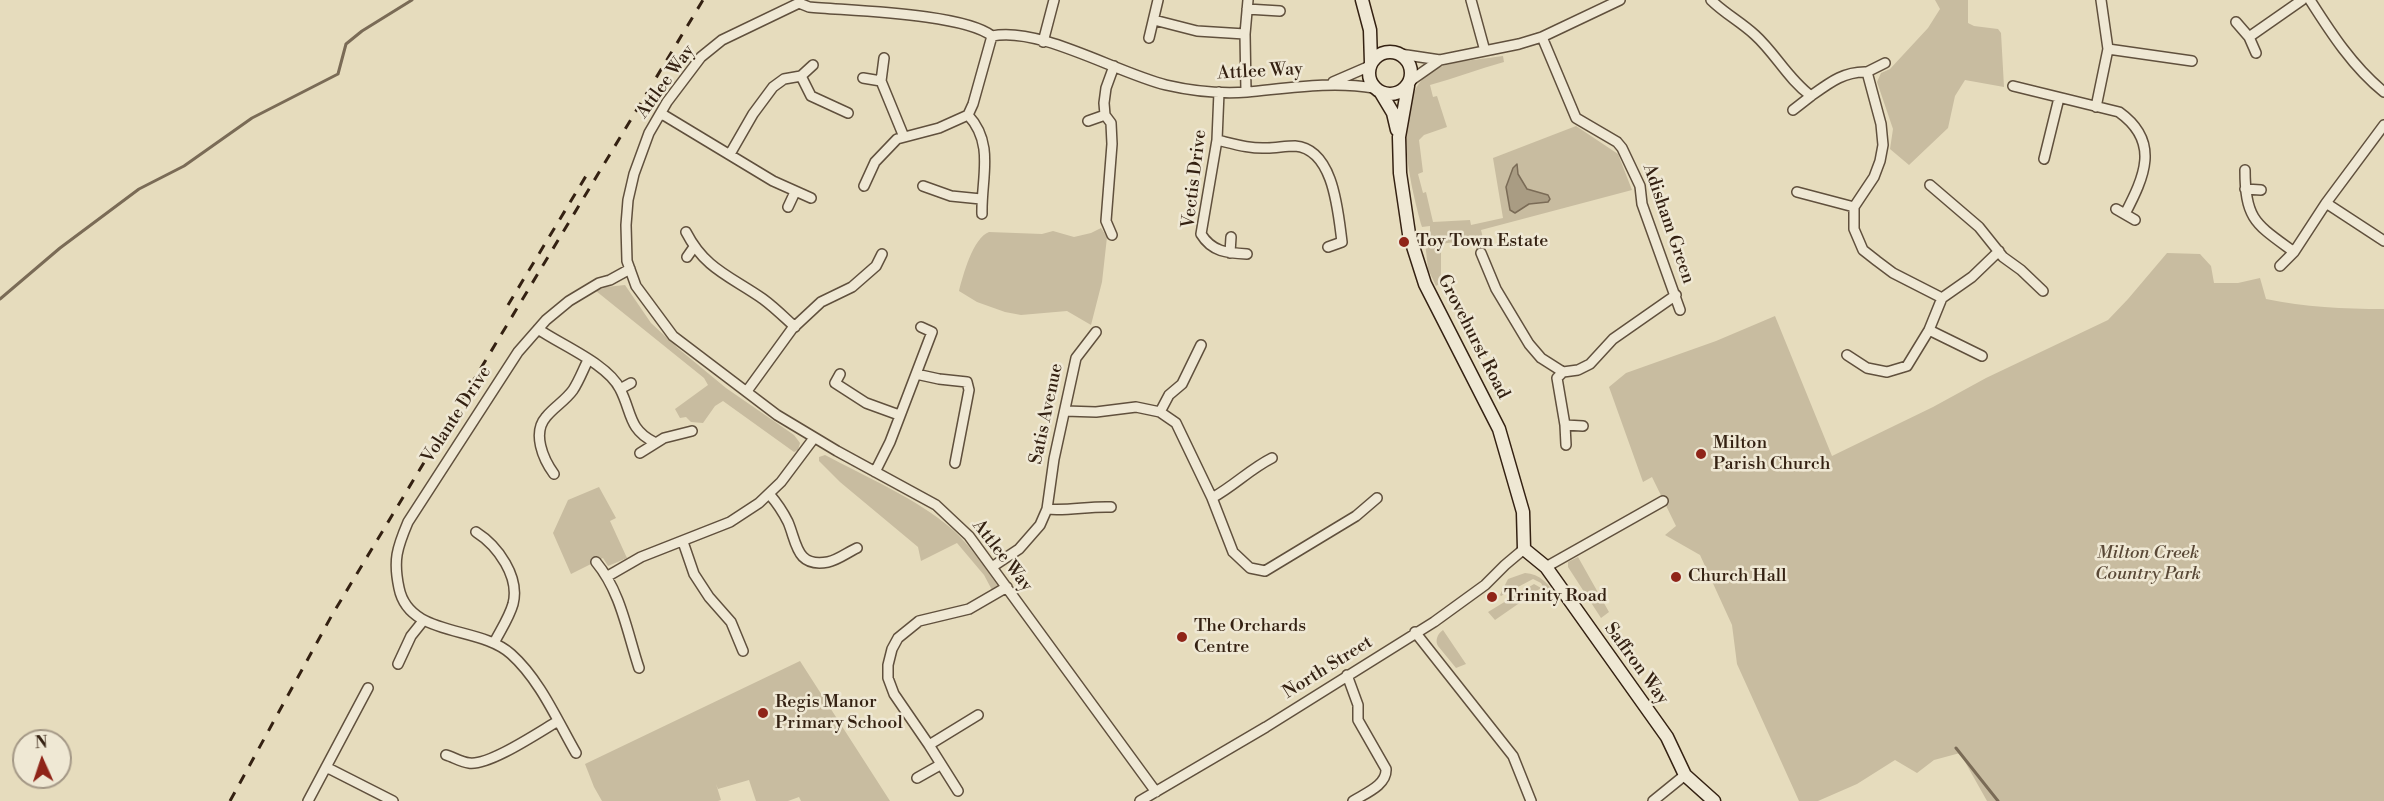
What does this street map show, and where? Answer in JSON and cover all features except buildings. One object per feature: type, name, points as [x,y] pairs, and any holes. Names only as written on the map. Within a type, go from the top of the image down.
[{"type":"street","points":[[1042,42],[1054,0]]},
{"type":"street","points":[[1149,38],[1158,0]]},
{"type":"street","points":[[1362,0],[1370,30],[1369,78],[1378,90],[1395,94],[1440,60]]},
{"type":"street","points":[[1471,0],[1485,51]]},
{"type":"street","points":[[1371,64],[1380,54],[1397,53],[1440,60],[1542,37],[1608,3],[1620,0]]},
{"type":"street","points":[[1711,0],[1724,13],[1756,35],[1799,87],[1811,96]]},
{"type":"street","points":[[2096,108],[2108,49],[2101,0]]},
{"type":"street","points":[[2249,37],[2302,0]]},
{"type":"street","points":[[2310,0],[2341,46],[2384,92]]},
{"type":"street","name":"Attlee Way","points":[[1156,792],[969,536],[936,505],[777,415],[673,336],[644,299],[627,261],[628,200],[634,174],[649,133],[683,80],[708,51],[736,32],[799,2],[809,7],[968,24],[983,29],[992,36],[1015,34],[1165,84],[1219,92],[1246,92],[1325,84],[1348,77],[1371,64]]},
{"type":"street","points":[[1246,92],[1245,34],[1248,5],[1280,10]]},
{"type":"street","points":[[1154,20],[1197,31],[1245,34]]},
{"type":"street","points":[[2236,22],[2249,37],[2256,53]]},
{"type":"street","points":[[1370,30],[1408,61],[1411,67],[1409,83]]},
{"type":"street","points":[[864,186],[875,162],[890,145],[968,115],[992,36]]},
{"type":"street","name":"Adisham Green","points":[[1542,37],[1576,118],[1617,142],[1630,163],[1640,186],[1642,204],[1680,310]]},
{"type":"street","points":[[2108,49],[2192,61]]},
{"type":"street","points":[[885,58],[881,81],[904,138]]},
{"type":"street","points":[[1793,110],[1840,76],[1853,71],[1867,72],[1884,63]]},
{"type":"street","points":[[730,154],[753,114],[773,87],[784,79],[801,76],[813,65]]},
{"type":"street","points":[[1112,235],[1106,221],[1112,144],[1111,123],[1105,115],[1106,88],[1114,66]]},
{"type":"street","points":[[1867,72],[1881,124],[1883,145],[1874,177],[1854,207],[1854,229],[1863,250],[1893,273],[1942,298]]},
{"type":"street","points":[[801,76],[811,96],[848,113]]},
{"type":"street","points":[[863,78],[881,81]]},
{"type":"street","name":"Grovehurst Road","points":[[1409,83],[1399,137],[1400,173],[1409,234],[1425,284],[1499,429],[1522,512],[1524,549]]},
{"type":"street","name":"Attlee Way","points":[[1325,84],[1378,90]]},
{"type":"street","points":[[2013,86],[2119,112],[2128,119],[2138,131],[2147,154],[2141,177],[2120,212],[2136,220]]},
{"type":"street","name":"Grovehurst Road","points":[[1378,90],[1393,113],[1399,137]]},
{"type":"street","name":"Vectis Drive","points":[[1219,92],[1217,140],[1201,234],[1210,246],[1218,251],[1247,254]]},
{"type":"street","points":[[2044,159],[2059,98]]},
{"type":"street","points":[[662,114],[795,192],[811,198]]},
{"type":"street","points":[[968,115],[979,130],[986,152],[981,198],[982,214]]},
{"type":"street","points":[[1088,121],[1105,115]]},
{"type":"street","points":[[2280,266],[2294,252],[2326,203],[2384,125]]},
{"type":"street","points":[[1217,140],[1245,147],[1296,146],[1307,149],[1317,156],[1337,197],[1342,242]]},
{"type":"street","points":[[2245,170],[2245,189],[2251,215],[2261,228],[2294,252]]},
{"type":"street","points":[[1930,184],[1979,227],[2003,257],[2043,291]]},
{"type":"street","points":[[923,186],[951,196],[981,198]]},
{"type":"street","points":[[2245,189],[2262,190]]},
{"type":"street","points":[[788,207],[795,192]]},
{"type":"street","points":[[1797,192],[1854,207]]},
{"type":"street","points":[[2326,203],[2384,241]]},
{"type":"street","points":[[686,231],[694,248],[719,273],[762,298],[795,327]]},
{"type":"street","points":[[1230,253],[1231,237]]},
{"type":"street","points":[[1328,248],[1354,240]]},
{"type":"street","points":[[687,257],[694,248]]},
{"type":"street","points":[[1847,355],[1867,368],[1887,372],[1907,366],[1929,330],[1942,298],[1972,277],[1999,251]]},
{"type":"street","points":[[1481,253],[1496,289],[1529,344],[1540,358],[1563,372]]},
{"type":"street","points":[[747,391],[795,327],[821,302],[852,287],[876,266],[882,254]]},
{"type":"street","name":"Volante Drive","points":[[576,753],[524,667],[509,652],[494,643],[423,621],[408,610],[400,594],[395,567],[398,547],[408,522],[518,352],[538,329],[569,301],[599,283],[630,269]]},
{"type":"street","points":[[1566,445],[1557,378],[1563,372],[1578,370],[1590,364],[1613,339],[1676,295]]},
{"type":"street","points":[[875,472],[891,442],[899,415],[932,332],[921,327]]},
{"type":"street","points":[[538,329],[610,375],[620,389],[638,431],[642,436],[654,442]]},
{"type":"street","points":[[1929,330],[1982,356]]},
{"type":"street","name":"Satis Avenue","points":[[992,567],[1029,540],[1040,525],[1047,509],[1054,459],[1076,358],[1096,332]]},
{"type":"street","points":[[1160,412],[1168,395],[1182,384],[1201,345]]},
{"type":"street","points":[[554,474],[545,462],[539,441],[545,418],[573,390],[588,360]]},
{"type":"street","points":[[840,374],[835,383],[866,403],[899,415]]},
{"type":"street","points":[[916,374],[967,382],[969,390],[955,463]]},
{"type":"street","points":[[620,389],[632,383]]},
{"type":"street","points":[[1065,411],[1096,412],[1136,407],[1160,412],[1176,423],[1212,498],[1233,552],[1250,568],[1265,572],[1356,516],[1377,498]]},
{"type":"street","points":[[1565,425],[1583,426]]},
{"type":"street","points":[[640,453],[654,442],[692,431]]},
{"type":"street","points":[[608,576],[641,557],[730,522],[770,495],[799,461],[814,438]]},
{"type":"street","points":[[1212,498],[1235,484],[1255,466],[1272,458]]},
{"type":"street","points":[[770,495],[789,524],[796,546],[803,558],[815,562],[830,562],[857,548]]},
{"type":"street","points":[[1546,567],[1662,501]]},
{"type":"street","points":[[1047,509],[1062,511],[1090,506],[1111,507]]},
{"type":"street","points":[[476,532],[490,541],[502,557],[514,586],[513,604],[494,643]]},
{"type":"street","points":[[683,542],[701,586],[731,622],[743,651]]},
{"type":"street","name":"Saffron Way","points":[[1524,549],[1546,567],[1666,737],[1685,775],[1714,801]]},
{"type":"street","name":"North Street","points":[[1140,801],[1266,727],[1434,622],[1470,597],[1524,549]]},
{"type":"street","points":[[596,562],[608,576],[639,668]]},
{"type":"street","points":[[958,791],[894,694],[888,678],[891,649],[898,638],[919,621],[969,609],[1007,587]]},
{"type":"street","points":[[398,664],[411,636],[423,621]]},
{"type":"street","points":[[1415,632],[1513,756],[1531,801]]},
{"type":"street","points":[[1347,675],[1358,705],[1358,720],[1386,769],[1384,781],[1353,801]]},
{"type":"street","points":[[308,801],[368,688]]},
{"type":"street","points":[[929,745],[978,715]]},
{"type":"street","points":[[446,755],[471,764],[479,762],[509,750],[558,721]]},
{"type":"street","points":[[917,778],[940,765]]},
{"type":"street","points":[[326,767],[393,801]]},
{"type":"street","points":[[1653,801],[1685,775]]},
{"type":"green space","points":[[1935,0],[1968,0],[1968,23],[1998,29],[2001,33],[2004,87],[1965,80],[1955,96],[1948,128],[1909,165],[1890,149],[1893,129],[1877,82],[1881,73],[1890,69],[1928,28],[1940,9]]},
{"type":"green space","points":[[1503,56],[1504,62],[1430,85],[1433,97],[1437,96],[1447,127],[1424,135],[1419,140],[1423,172],[1418,174],[1423,193],[1426,192],[1433,222],[1470,220],[1471,225],[1503,218],[1493,158],[1576,126],[1618,154],[1632,190],[1481,230],[1486,250],[1477,252],[1474,239],[1441,244],[1441,283],[1436,286],[1428,269],[1425,242],[1430,242],[1430,226],[1422,227],[1409,166],[1406,143],[1411,100],[1420,83],[1434,70],[1458,62]]},
{"type":"green space","points":[[1101,228],[1107,237],[1102,282],[1091,325],[1067,311],[1021,315],[1005,312],[977,302],[959,291],[974,249],[983,236],[989,232],[1042,234],[1053,231],[1074,237]]},
{"type":"green space","name":"Milton Creek Country Park","points":[[2167,253],[2200,254],[2211,266],[2214,283],[2238,283],[2260,278],[2266,299],[2324,307],[2384,309],[2384,801],[1987,801],[1960,753],[1934,760],[1917,773],[1895,760],[1857,784],[1818,801],[1799,801],[1737,664],[1732,625],[1700,555],[1665,535],[1676,526],[1652,477],[1643,482],[1609,387],[1626,373],[1716,341],[1775,316],[1832,456],[1933,407],[1986,378],[2108,320]]},
{"type":"green space","points":[[625,285],[651,323],[726,388],[794,435],[800,443],[798,450],[794,452],[723,401],[715,406],[703,423],[691,422],[686,417],[680,418],[675,409],[708,385],[704,378],[596,291],[606,287]]},
{"type":"green space","points":[[825,455],[907,498],[938,518],[965,542],[998,586],[992,590],[984,575],[957,543],[921,561],[918,547],[840,482],[819,461],[819,457]]},
{"type":"green space","points":[[599,487],[616,518],[610,521],[627,558],[608,566],[603,558],[571,574],[553,533],[568,500]]},
{"type":"green space","points":[[1578,557],[1609,612],[1601,618],[1568,567],[1568,562]]},
{"type":"green space","points":[[1525,573],[1544,580],[1557,597],[1551,595],[1550,598],[1541,583],[1533,579],[1500,595],[1508,579]]},
{"type":"green space","points":[[1534,584],[1541,588],[1495,620],[1488,612]]},
{"type":"green space","points":[[1443,630],[1466,664],[1456,668],[1438,646],[1437,638]]},
{"type":"green space","name":"Regis Manor Primary School","points":[[800,661],[890,801],[801,801],[799,797],[788,801],[756,801],[749,780],[718,789],[716,784],[721,800],[718,801],[602,801],[585,764]]},
{"type":"shaded area","points":[[1517,164],[1518,174],[1527,189],[1548,195],[1550,199],[1548,202],[1529,204],[1515,213],[1510,210],[1506,187],[1513,168]]},
{"type":"waterway","points":[[0,299],[60,248],[139,189],[184,166],[252,118],[338,74],[346,44],[362,31],[412,0]]},
{"type":"waterway","points":[[1956,748],[1998,801]]},
{"type":"railway","points":[[230,801],[332,615],[703,0]]},
{"type":"railway","points":[[508,305],[589,171]]},
{"type":"place","name":"Toy Town Estate","points":[[1404,242]]},
{"type":"place","name":"Milton Parish Church","points":[[1701,454]]},
{"type":"place","name":"Church Hall","points":[[1676,577]]},
{"type":"place","name":"Trinity Road","points":[[1492,597]]},
{"type":"place","name":"The Orchards Centre","points":[[1182,637]]},
{"type":"place","name":"Regis Manor Primary School","points":[[763,713]]}]
